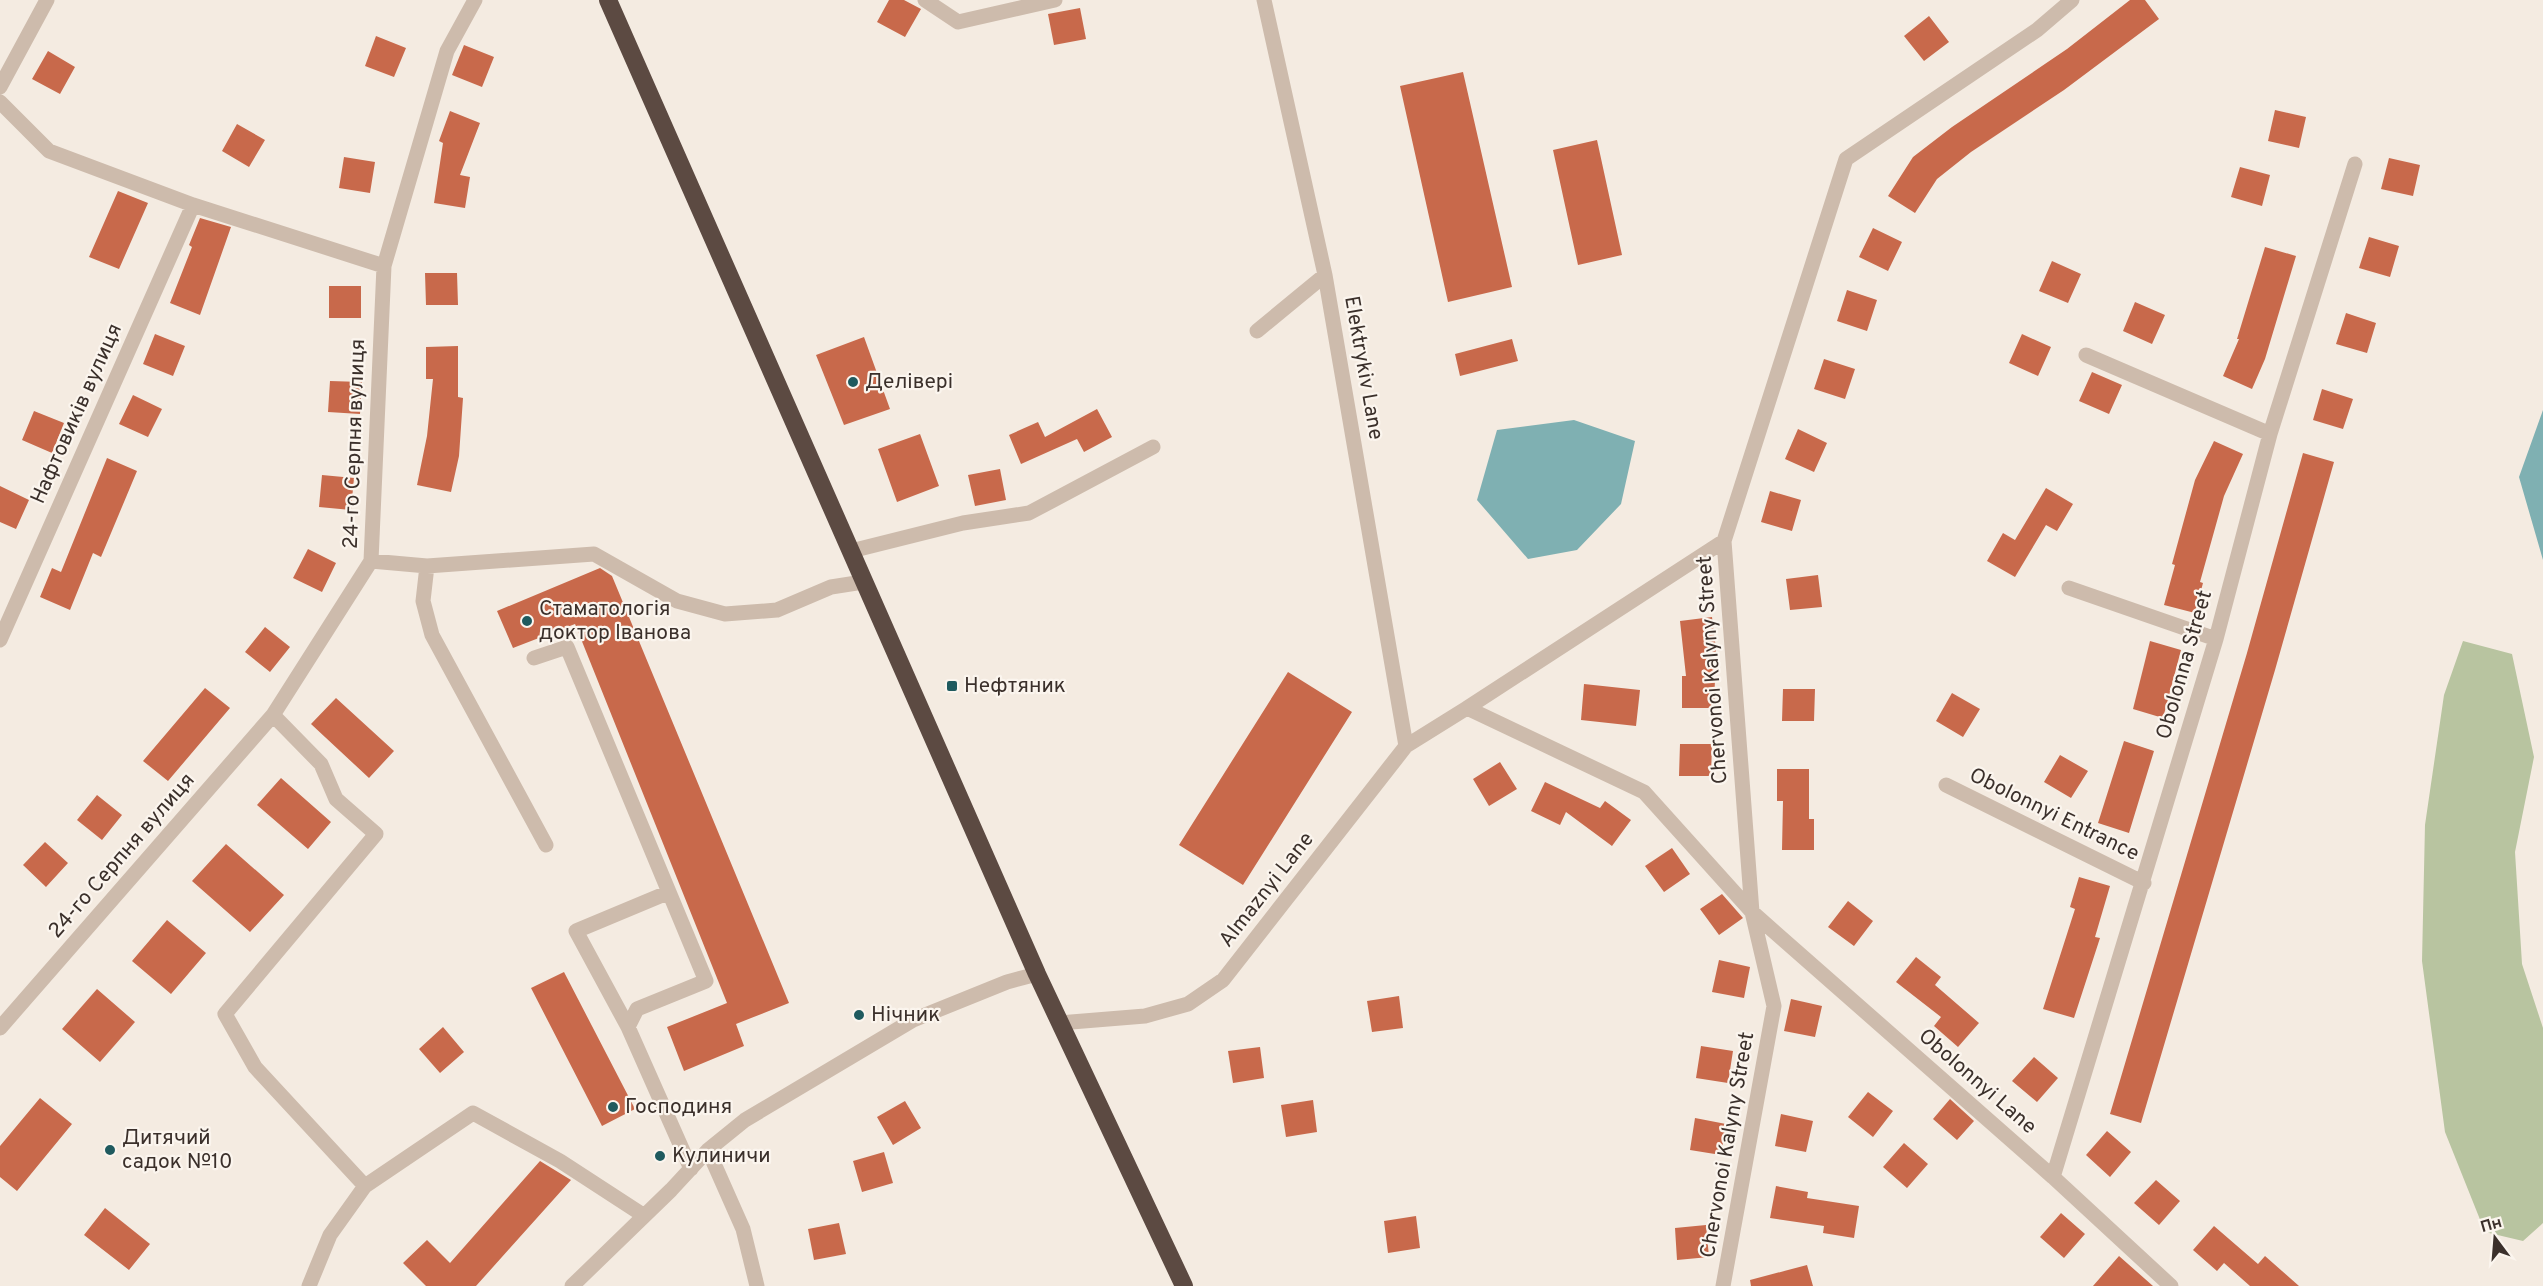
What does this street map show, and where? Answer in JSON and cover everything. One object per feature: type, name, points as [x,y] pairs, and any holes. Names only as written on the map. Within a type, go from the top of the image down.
[{"type":"highway","points":[[608,0],[1037,974],[1184,1286]]},
{"type":"street","points":[[0,87],[47,0]]},
{"type":"street","name":"24-го Серпня вулиця","points":[[0,1028],[273,715],[371,561],[384,266],[447,51],[476,0]]},
{"type":"street","points":[[925,0],[958,21],[1055,0]]},
{"type":"street","name":"Elektrykiv Lane","points":[[1264,0],[1325,275],[1406,746]]},
{"type":"street","name":"Chervonoi Kalyny Street","points":[[1723,1286],[1774,1006],[1752,912],[1724,542],[1846,159],[2037,30],[2072,0]]},
{"type":"street","points":[[0,102],[49,151],[193,206],[384,266]]},
{"type":"street","name":"Obolonna Street","points":[[2053,1177],[2144,883],[2216,639],[2270,434],[2355,164]]},
{"type":"street","name":"Нафтовиків вулиця","points":[[0,640],[193,206]]},
{"type":"street","points":[[1257,331],[1325,275]]},
{"type":"street","points":[[2086,355],[2270,434]]},
{"type":"street","points":[[851,551],[963,523],[1029,513],[1153,447]]},
{"type":"street","name":"Almaznyi Lane","points":[[1059,1023],[1145,1016],[1188,1004],[1223,980],[1406,746],[1724,542]]},
{"type":"street","points":[[371,561],[427,566],[594,554],[678,601],[725,614],[777,610],[831,587],[863,582]]},
{"type":"street","points":[[427,566],[423,601],[432,635],[546,845]]},
{"type":"street","points":[[2069,588],[2216,639]]},
{"type":"street","points":[[534,658],[567,647],[706,981],[638,1009],[628,1027]]},
{"type":"street","points":[[1467,708],[1644,792],[1752,912]]},
{"type":"street","points":[[273,715],[321,764],[336,799],[376,834],[225,1014],[255,1067],[365,1186]]},
{"type":"street","name":"Obolonnyi Entrance","points":[[1946,785],[2144,883]]},
{"type":"street","points":[[668,893],[576,931],[628,1027],[691,1169]]},
{"type":"street","name":"Obolonnyi Lane","points":[[1752,912],[2053,1177],[2171,1286]]},
{"type":"street","points":[[572,1286],[708,1150],[745,1120],[913,1020],[1007,982],[1037,974]]},
{"type":"street","points":[[309,1286],[330,1235],[365,1186],[473,1113],[560,1161],[643,1215]]},
{"type":"street","points":[[708,1150],[742,1229],[757,1286]]},
{"type":"green space","points":[[2463,641],[2512,654],[2534,757],[2515,852],[2522,964],[2543,1028],[2543,1223],[2523,1241],[2485,1232],[2445,1132],[2422,961],[2425,825],[2444,695]]},
{"type":"water","points":[[2543,410],[2543,560],[2519,477]]},
{"type":"water","points":[[1574,420],[1635,441],[1621,504],[1577,550],[1528,559],[1477,500],[1497,430]]},
{"type":"building","points":[[889,0],[904,0],[921,9],[905,37],[877,22]]},
{"type":"building","points":[[2130,0],[2145,0],[2159,19],[2064,90],[1971,152],[1937,179],[1915,213],[1888,196],[1913,157],[1952,127],[2067,49]]},
{"type":"building","points":[[1080,8],[1086,39],[1054,45],[1048,14]]},
{"type":"building","points":[[1929,16],[1949,42],[1924,61],[1904,36]]},
{"type":"building","points":[[376,36],[406,48],[394,77],[365,66]]},
{"type":"building","points":[[464,45],[494,57],[482,87],[452,75]]},
{"type":"building","points":[[48,51],[75,67],[60,94],[32,79]]},
{"type":"building","points":[[1463,72],[1512,287],[1448,302],[1400,86]]},
{"type":"building","points":[[2275,110],[2306,117],[2299,148],[2268,141]]},
{"type":"building","points":[[450,111],[480,123],[460,175],[470,177],[465,208],[434,203],[443,143],[439,141]]},
{"type":"building","points":[[237,124],[265,140],[249,167],[222,151]]},
{"type":"building","points":[[1597,140],[1622,255],[1578,265],[1553,150]]},
{"type":"building","points":[[344,157],[375,162],[370,193],[339,188]]},
{"type":"building","points":[[2389,158],[2420,165],[2413,196],[2381,189]]},
{"type":"building","points":[[2240,167],[2270,175],[2262,206],[2231,197]]},
{"type":"building","points":[[118,191],[148,203],[119,269],[89,257]]},
{"type":"building","points":[[200,218],[231,227],[200,315],[170,303],[192,247],[189,245]]},
{"type":"building","points":[[1873,228],[1902,242],[1888,271],[1859,257]]},
{"type":"building","points":[[2369,237],[2399,246],[2390,277],[2359,268]]},
{"type":"building","points":[[2265,247],[2296,256],[2265,359],[2252,389],[2223,376],[2239,339],[2237,339]]},
{"type":"building","points":[[2052,261],[2081,274],[2068,303],[2039,291]]},
{"type":"building","points":[[425,273],[457,273],[458,305],[426,305]]},
{"type":"building","points":[[329,286],[361,286],[361,318],[329,318]]},
{"type":"building","points":[[1847,290],[1877,300],[1867,331],[1837,321]]},
{"type":"building","points":[[2135,302],[2165,315],[2152,344],[2123,331]]},
{"type":"building","points":[[2346,313],[2376,323],[2367,353],[2336,344]]},
{"type":"building","points":[[155,334],[185,346],[173,376],[143,364]]},
{"type":"building","points":[[2022,334],[2051,347],[2038,376],[2009,363]]},
{"type":"building","name":"Делівері","points":[[864,337],[890,409],[844,425],[816,355]]},
{"type":"building","points":[[1512,339],[1518,361],[1460,376],[1455,354]]},
{"type":"building","points":[[458,346],[458,397],[463,398],[459,456],[451,492],[417,485],[427,436],[433,379],[426,379],[426,347]]},
{"type":"building","points":[[1824,359],[1855,369],[1845,399],[1814,389]]},
{"type":"building","points":[[2092,372],[2122,385],[2109,414],[2079,401]]},
{"type":"building","points":[[330,381],[362,382],[360,414],[328,412]]},
{"type":"building","points":[[2322,389],[2353,399],[2343,429],[2313,420]]},
{"type":"building","points":[[133,395],[162,409],[148,437],[119,424]]},
{"type":"building","points":[[1097,409],[1112,437],[1084,452],[1077,439],[1021,464],[1009,435],[1038,422],[1045,437]]},
{"type":"building","points":[[34,411],[64,423],[52,453],[22,440]]},
{"type":"building","points":[[1798,429],[1827,443],[1814,472],[1785,459]]},
{"type":"building","points":[[920,434],[939,486],[897,502],[878,449]]},
{"type":"building","points":[[2214,441],[2243,454],[2224,496],[2200,582],[2203,583],[2195,613],[2164,605],[2175,565],[2172,564],[2195,480]]},
{"type":"building","points":[[2303,453],[2334,462],[2141,1123],[2110,1114],[2247,653]]},
{"type":"building","points":[[107,458],[137,471],[101,557],[93,553],[70,610],[40,597],[52,568],[61,572]]},
{"type":"building","points":[[1000,469],[1006,500],[975,506],[968,475]]},
{"type":"building","points":[[322,475],[354,478],[351,510],[319,507]]},
{"type":"building","points":[[0,486],[29,500],[16,529],[0,522]]},
{"type":"building","points":[[2046,488],[2073,504],[2057,531],[2046,525],[2015,577],[1987,561],[2003,533],[2015,540]]},
{"type":"building","points":[[1770,491],[1801,500],[1792,531],[1761,522]]},
{"type":"building","points":[[308,549],[336,563],[322,592],[293,578]]},
{"type":"building","points":[[600,568],[612,576],[789,1003],[736,1024],[744,1046],[684,1071],[667,1027],[727,1003],[575,624],[513,648],[497,611]]},
{"type":"building","points":[[1818,575],[1822,607],[1790,610],[1786,579]]},
{"type":"building","points":[[1712,617],[1716,649],[1714,708],[1682,708],[1682,676],[1686,676],[1680,621]]},
{"type":"building","points":[[265,627],[290,647],[270,672],[245,652]]},
{"type":"building","points":[[2150,641],[2181,650],[2163,718],[2133,709]]},
{"type":"building","points":[[1288,672],[1352,712],[1243,885],[1179,845]]},
{"type":"building","points":[[1584,684],[1640,690],[1636,726],[1581,720]]},
{"type":"building","points":[[205,688],[230,708],[168,781],[143,761]]},
{"type":"building","points":[[1783,689],[1815,689],[1814,721],[1782,721]]},
{"type":"building","points":[[1952,693],[1980,709],[1963,737],[1936,721]]},
{"type":"building","points":[[336,698],[394,751],[369,778],[311,724]]},
{"type":"building","points":[[2124,741],[2154,751],[2129,833],[2098,823]]},
{"type":"building","points":[[1680,744],[1712,744],[1711,776],[1679,776]]},
{"type":"building","points":[[2060,755],[2088,771],[2071,798],[2044,782]]},
{"type":"building","points":[[1500,762],[1517,789],[1489,806],[1473,779]]},
{"type":"building","points":[[1777,769],[1809,769],[1809,819],[1814,819],[1814,850],[1782,850],[1783,801],[1777,801]]},
{"type":"building","points":[[281,778],[331,822],[308,849],[257,805]]},
{"type":"building","points":[[1545,782],[1600,808],[1605,801],[1631,820],[1612,846],[1566,812],[1560,825],[1531,811]]},
{"type":"building","points":[[97,795],[122,815],[102,840],[77,820]]},
{"type":"building","points":[[45,842],[68,863],[46,887],[23,865]]},
{"type":"building","points":[[226,844],[284,895],[250,932],[192,881]]},
{"type":"building","points":[[1672,848],[1690,874],[1664,892],[1645,866]]},
{"type":"building","points":[[2079,877],[2110,886],[2095,937],[2100,938],[2074,1018],[2043,1009],[2075,909],[2070,907]]},
{"type":"building","points":[[1722,894],[1743,918],[1719,935],[1700,909]]},
{"type":"building","points":[[1848,901],[1873,921],[1854,946],[1828,927]]},
{"type":"building","points":[[167,920],[206,953],[171,994],[132,961]]},
{"type":"building","points":[[1916,957],[1941,977],[1935,985],[1979,1023],[1958,1047],[1934,1026],[1941,1017],[1896,982]]},
{"type":"building","points":[[1719,960],[1750,967],[1744,998],[1712,992]]},
{"type":"building","points":[[564,972],[635,1109],[602,1126],[531,988]]},
{"type":"building","points":[[97,989],[135,1022],[100,1062],[62,1029]]},
{"type":"building","points":[[1399,996],[1403,1028],[1372,1032],[1367,1001]]},
{"type":"building","points":[[1791,999],[1822,1006],[1815,1037],[1784,1031]]},
{"type":"building","points":[[443,1027],[464,1052],[440,1073],[419,1049]]},
{"type":"building","points":[[1701,1046],[1733,1051],[1728,1083],[1696,1078]]},
{"type":"building","points":[[1260,1047],[1264,1078],[1233,1083],[1228,1051]]},
{"type":"building","points":[[2034,1057],[2058,1078],[2037,1102],[2012,1081]]},
{"type":"building","points":[[1868,1092],[1893,1111],[1873,1137],[1848,1117]]},
{"type":"building","points":[[40,1098],[72,1124],[17,1191],[0,1177],[0,1146]]},
{"type":"building","points":[[1950,1099],[1974,1121],[1957,1140],[1933,1119]]},
{"type":"building","points":[[1313,1100],[1317,1132],[1286,1137],[1281,1105]]},
{"type":"building","points":[[905,1101],[921,1128],[893,1145],[877,1117]]},
{"type":"building","points":[[1781,1114],[1813,1121],[1806,1152],[1775,1146]]},
{"type":"building","points":[[1695,1118],[1726,1124],[1721,1155],[1690,1150]]},
{"type":"building","points":[[2107,1131],[2131,1152],[2110,1177],[2086,1155]]},
{"type":"building","points":[[1904,1143],[1928,1164],[1907,1188],[1883,1167]]},
{"type":"building","points":[[884,1152],[893,1183],[862,1192],[853,1161]]},
{"type":"building","points":[[540,1161],[571,1180],[476,1286],[426,1286],[403,1263],[427,1240],[450,1263]]},
{"type":"building","points":[[2156,1180],[2180,1201],[2159,1225],[2134,1203]]},
{"type":"building","points":[[1776,1186],[1808,1192],[1807,1198],[1859,1206],[1854,1238],[1823,1233],[1824,1226],[1770,1218]]},
{"type":"building","points":[[105,1208],[150,1244],[129,1270],[84,1235]]},
{"type":"building","points":[[2061,1213],[2085,1234],[2064,1258],[2040,1237]]},
{"type":"building","points":[[1416,1216],[1420,1248],[1388,1253],[1384,1221]]},
{"type":"building","points":[[839,1223],[846,1254],[814,1260],[808,1229]]},
{"type":"building","points":[[1706,1225],[1709,1257],[1677,1260],[1675,1228]]},
{"type":"building","points":[[2214,1226],[2258,1264],[2265,1256],[2299,1286],[2250,1286],[2224,1263],[2217,1271],[2193,1250]]},
{"type":"building","points":[[2119,1256],[2153,1286],[2093,1286]]},
{"type":"building","points":[[1807,1265],[1813,1286],[1751,1286],[1750,1280]]},
{"type":"place","name":"Делівері","points":[[853,382]]},
{"type":"place","name":"Стаматологія доктор Іванова","points":[[527,621]]},
{"type":"place","name":"Нефтяник","points":[[952,686]]},
{"type":"place","name":"Нічник","points":[[859,1015]]},
{"type":"place","name":"Господиня","points":[[613,1107]]},
{"type":"place","name":"Дитячий садок №10","points":[[110,1150]]},
{"type":"place","name":"Кулиничи","points":[[660,1156]]}]
